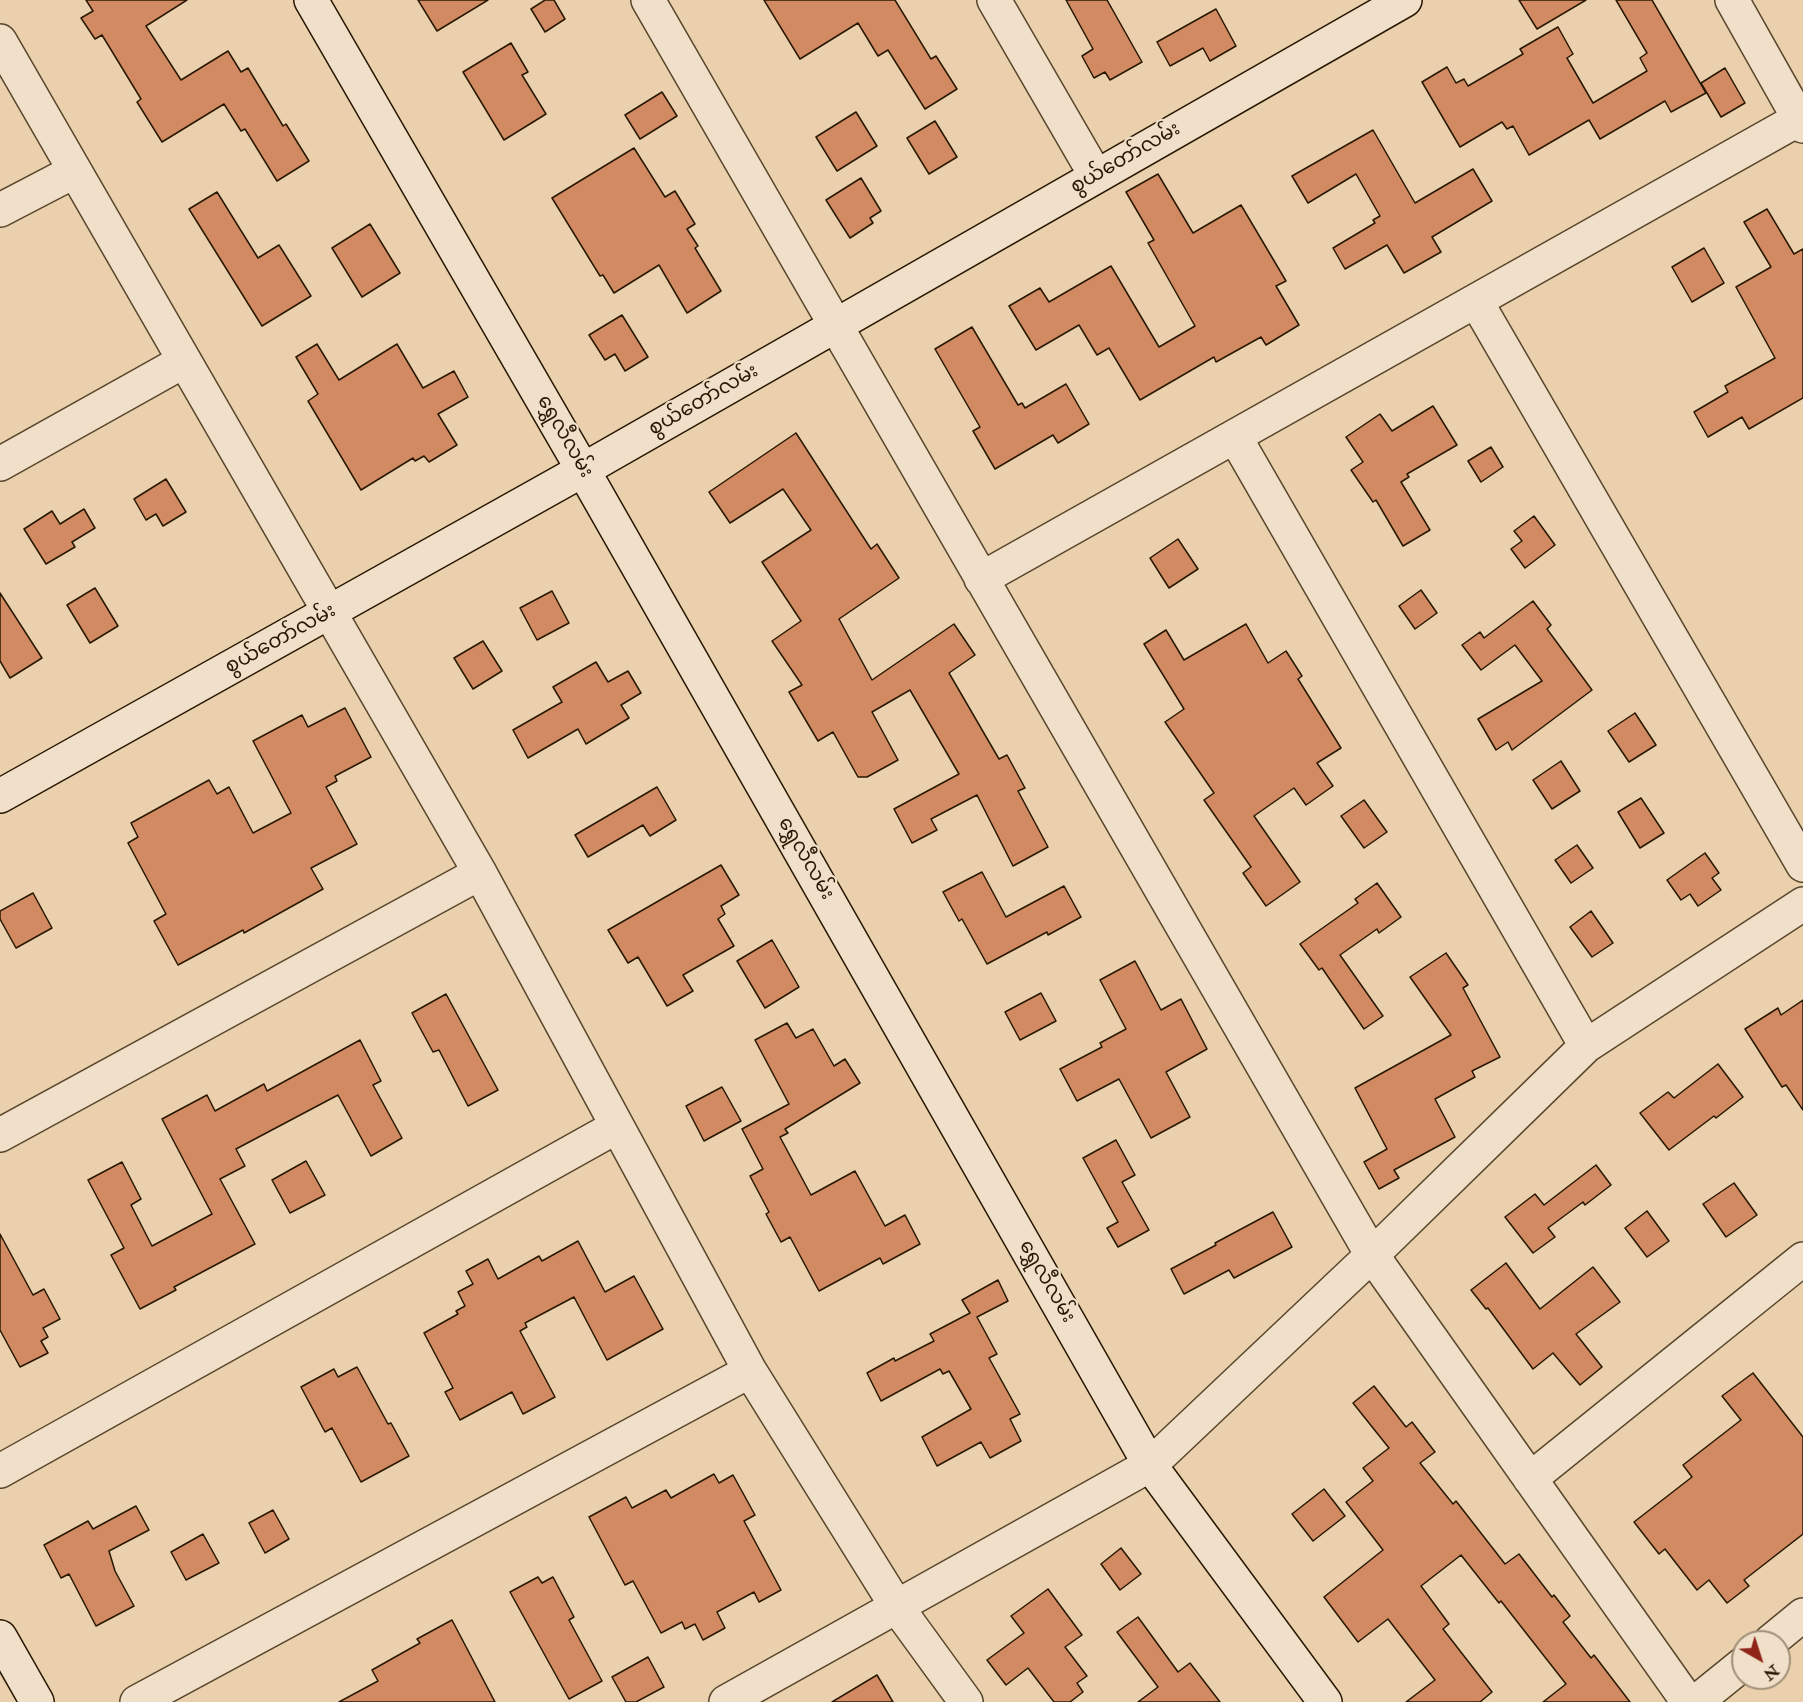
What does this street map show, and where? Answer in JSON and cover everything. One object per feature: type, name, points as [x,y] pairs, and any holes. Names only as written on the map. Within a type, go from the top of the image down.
[{"type":"street","name":"ရွှေလီလမ်း","points":[[311,0],[583,470],[1150,1465],[1325,1702]]},
{"type":"street","points":[[648,0],[1372,1255],[1688,1702]]},
{"type":"street","points":[[994,0],[1096,176]]},
{"type":"street","name":"စွယ်တော်လမ်း","points":[[0,796],[583,470],[1405,0]]},
{"type":"street","points":[[981,579],[1476,301],[1801,123],[1732,0]]},
{"type":"street","points":[[0,41],[480,873],[750,1371],[897,1607],[966,1702]]},
{"type":"street","points":[[0,210],[75,171]]},
{"type":"street","points":[[1476,301],[1803,865]]},
{"type":"street","points":[[0,464],[184,361]]},
{"type":"street","points":[[1235,436],[1586,1046]]},
{"type":"street","points":[[0,1136],[480,873]]},
{"type":"street","points":[[726,1702],[1150,1465],[1372,1255],[1586,1046],[1803,904]]},
{"type":"street","points":[[0,1471],[616,1127]]},
{"type":"street","points":[[1530,1479],[1803,1259]]},
{"type":"street","points":[[137,1702],[750,1371]]},
{"type":"street","points":[[1785,1630],[1803,1615]]},
{"type":"street","points":[[0,1637],[37,1702]]},
{"type":"street","points":[[1696,1702],[1731,1674]]},
{"type":"building","points":[[86,0],[187,0],[146,26],[181,80],[228,51],[241,72],[248,68],[283,126],[286,124],[309,161],[277,181],[245,129],[241,131],[224,104],[162,142],[137,102],[141,99],[102,35],[95,39],[81,18],[93,11]]},
{"type":"building","points":[[418,0],[488,0],[437,31]]},
{"type":"building","points":[[545,0],[554,0],[565,19],[545,32],[531,9]]},
{"type":"building","points":[[764,0],[895,0],[931,59],[936,56],[957,89],[925,109],[888,50],[878,56],[858,23],[800,59]]},
{"type":"building","points":[[1066,0],[1107,0],[1142,62],[1110,80],[1105,72],[1094,78],[1082,56],[1093,49]]},
{"type":"building","points":[[1519,0],[1586,0],[1537,29]]},
{"type":"building","points":[[1616,0],[1652,0],[1706,93],[1671,112],[1665,101],[1600,139],[1589,120],[1529,155],[1513,126],[1507,129],[1502,122],[1460,147],[1422,82],[1447,67],[1456,83],[1464,79],[1468,86],[1523,54],[1520,49],[1558,27],[1573,54],[1567,58],[1593,103],[1647,71],[1640,58],[1647,53]]},
{"type":"building","points":[[1216,9],[1236,46],[1210,61],[1203,48],[1170,66],[1157,42]]},
{"type":"building","points":[[511,43],[528,72],[522,75],[546,114],[504,140],[463,72]]},
{"type":"building","points":[[1725,68],[1745,103],[1721,117],[1701,83]]},
{"type":"building","points":[[662,92],[677,116],[640,139],[625,115]]},
{"type":"building","points":[[856,112],[877,146],[837,171],[816,137]]},
{"type":"building","points":[[935,121],[957,157],[929,174],[907,138]]},
{"type":"building","points":[[1373,130],[1415,203],[1473,169],[1492,201],[1432,237],[1441,252],[1404,273],[1387,245],[1345,269],[1333,248],[1375,223],[1373,220],[1380,216],[1356,174],[1308,203],[1292,176]]},
{"type":"building","points":[[634,148],[665,197],[675,191],[695,224],[687,229],[698,246],[695,248],[721,291],[687,313],[659,265],[614,293],[603,275],[600,276],[552,198]]},
{"type":"building","points":[[1158,174],[1193,233],[1241,205],[1286,281],[1276,286],[1299,325],[1266,345],[1261,337],[1216,362],[1214,357],[1140,400],[1109,348],[1097,355],[1079,325],[1036,350],[1009,306],[1040,288],[1049,302],[1111,266],[1159,347],[1195,326],[1148,243],[1154,240],[1126,192]]},
{"type":"building","points":[[861,178],[881,211],[870,218],[873,223],[850,238],[826,200]]},
{"type":"building","points":[[217,192],[258,258],[279,245],[311,296],[262,326],[189,209]]},
{"type":"building","points":[[1767,209],[1794,254],[1803,249],[1803,398],[1749,429],[1742,417],[1708,437],[1694,412],[1728,392],[1725,386],[1775,358],[1736,287],[1771,267],[1744,222]]},
{"type":"building","points":[[370,224],[400,273],[362,297],[332,248]]},
{"type":"building","points":[[1704,248],[1724,283],[1692,302],[1672,267]]},
{"type":"building","points":[[622,315],[648,357],[625,371],[615,354],[605,360],[589,335]]},
{"type":"building","points":[[972,327],[1018,405],[1022,403],[1025,408],[1066,384],[1089,424],[1058,443],[1053,435],[995,469],[973,431],[980,427],[935,349]]},
{"type":"building","points":[[317,344],[339,380],[397,344],[423,388],[454,371],[468,397],[438,414],[457,445],[429,462],[424,456],[415,461],[413,458],[361,490],[308,401],[318,394],[296,357]]},
{"type":"building","points":[[1433,406],[1457,445],[1407,474],[1409,477],[1401,482],[1430,530],[1403,546],[1376,500],[1373,502],[1351,470],[1363,462],[1346,437],[1380,414],[1392,431]]},
{"type":"building","points":[[796,433],[871,549],[877,544],[899,578],[839,619],[872,680],[954,624],[975,655],[949,673],[999,759],[1007,755],[1025,788],[1018,791],[1048,847],[1013,866],[977,795],[931,819],[937,830],[912,843],[894,809],[959,774],[910,690],[872,712],[898,760],[867,777],[858,777],[833,732],[818,741],[789,692],[802,685],[772,641],[801,621],[762,562],[811,530],[783,489],[730,523],[709,492]]},
{"type":"building","points":[[1491,447],[1503,467],[1481,482],[1468,461]]},
{"type":"building","points":[[166,479],[186,512],[163,526],[156,514],[146,520],[134,499]]},
{"type":"building","points":[[84,509],[95,528],[72,542],[75,547],[46,564],[24,529],[52,511],[60,524]]},
{"type":"building","points":[[1534,516],[1555,545],[1525,568],[1511,549],[1522,541],[1514,531]]},
{"type":"building","points":[[1178,539],[1198,569],[1169,588],[1150,558]]},
{"type":"building","points":[[95,588],[118,626],[90,643],[67,605]]},
{"type":"building","points":[[1421,590],[1437,613],[1415,629],[1399,606]]},
{"type":"building","points":[[552,591],[569,623],[537,640],[520,608]]},
{"type":"building","points":[[0,593],[42,658],[10,678],[0,661]]},
{"type":"building","points":[[1533,601],[1551,625],[1547,629],[1592,690],[1512,750],[1508,742],[1496,750],[1478,719],[1542,681],[1515,645],[1481,670],[1462,645],[1480,632],[1484,638]]},
{"type":"building","points":[[1246,624],[1268,663],[1286,651],[1302,676],[1298,679],[1341,748],[1317,763],[1333,786],[1306,805],[1294,788],[1254,816],[1300,882],[1266,906],[1243,873],[1251,867],[1204,800],[1214,793],[1165,722],[1184,709],[1144,644],[1166,630],[1184,660]]},
{"type":"building","points":[[483,641],[502,671],[473,689],[454,658]]},
{"type":"building","points":[[596,662],[608,682],[628,671],[641,693],[621,705],[629,718],[586,744],[578,729],[528,758],[513,730],[562,702],[553,687]]},
{"type":"building","points":[[345,708],[371,757],[335,776],[337,781],[326,787],[357,844],[311,868],[323,889],[244,933],[243,930],[178,965],[154,921],[166,914],[128,843],[138,837],[131,823],[209,780],[217,794],[229,787],[253,833],[291,813],[253,741],[302,715],[308,727]]},
{"type":"building","points":[[1635,713],[1656,745],[1629,762],[1608,731]]},
{"type":"building","points":[[1561,761],[1580,791],[1552,809],[1533,780]]},
{"type":"building","points":[[657,787],[676,820],[650,836],[643,825],[588,857],[575,835]]},
{"type":"building","points":[[1641,798],[1664,833],[1640,848],[1618,812]]},
{"type":"building","points":[[1364,800],[1387,832],[1364,848],[1341,816]]},
{"type":"building","points":[[1577,845],[1593,868],[1571,883],[1555,860]]},
{"type":"building","points":[[1705,853],[1719,873],[1712,878],[1721,890],[1698,906],[1690,894],[1681,900],[1667,880]]},
{"type":"building","points":[[721,865],[739,895],[721,906],[725,914],[718,919],[734,946],[683,975],[693,991],[667,1006],[638,957],[628,963],[608,930]]},
{"type":"building","points":[[982,872],[1006,917],[1064,886],[1081,917],[987,964],[962,919],[959,921],[943,892]]},
{"type":"building","points":[[1377,883],[1401,917],[1379,933],[1377,929],[1340,955],[1383,1016],[1364,1029],[1322,968],[1319,970],[1300,944],[1358,903],[1355,899]]},
{"type":"building","points":[[33,893],[52,928],[16,948],[0,919],[0,911]]},
{"type":"building","points":[[1591,911],[1613,943],[1592,957],[1570,927]]},
{"type":"building","points":[[772,940],[799,987],[765,1008],[737,961]]},
{"type":"building","points":[[1446,953],[1468,985],[1463,988],[1500,1057],[1472,1071],[1475,1077],[1435,1099],[1455,1137],[1394,1170],[1399,1178],[1379,1189],[1364,1162],[1387,1149],[1355,1088],[1451,1035],[1410,977]]},
{"type":"building","points":[[1135,961],[1161,1010],[1181,999],[1207,1049],[1166,1072],[1190,1117],[1151,1138],[1119,1079],[1077,1101],[1060,1069],[1102,1047],[1100,1043],[1126,1029],[1100,980]]},
{"type":"building","points":[[1041,993],[1056,1021],[1020,1040],[1005,1012]]},
{"type":"building","points":[[446,994],[498,1090],[468,1106],[439,1050],[433,1052],[412,1013]]},
{"type":"building","points":[[1803,1000],[1803,1110],[1786,1085],[1782,1087],[1745,1029],[1778,1008],[1781,1015]]},
{"type":"building","points":[[787,1023],[796,1038],[813,1029],[834,1066],[845,1059],[860,1083],[785,1129],[788,1133],[780,1137],[811,1195],[855,1171],[885,1226],[905,1215],[920,1244],[883,1264],[880,1258],[819,1291],[790,1237],[781,1242],[766,1214],[769,1212],[750,1176],[763,1169],[742,1129],[789,1104],[755,1040]]},
{"type":"building","points":[[360,1040],[381,1081],[373,1085],[402,1138],[371,1156],[338,1095],[236,1149],[245,1166],[220,1179],[255,1244],[174,1287],[176,1290],[140,1309],[111,1255],[124,1248],[88,1180],[122,1162],[141,1199],[131,1205],[152,1246],[212,1214],[162,1119],[207,1095],[215,1111],[264,1084],[267,1091]]},
{"type":"building","points":[[1718,1064],[1743,1097],[1669,1150],[1640,1113],[1668,1092],[1674,1098]]},
{"type":"building","points":[[722,1087],[741,1121],[704,1141],[686,1106]]},
{"type":"building","points":[[1116,1140],[1135,1175],[1122,1182],[1149,1230],[1118,1247],[1107,1228],[1118,1222],[1083,1158]]},
{"type":"building","points":[[306,1161],[325,1195],[290,1213],[272,1180]]},
{"type":"building","points":[[1596,1165],[1611,1185],[1585,1205],[1583,1202],[1548,1228],[1555,1237],[1533,1253],[1505,1217],[1535,1194],[1544,1205]]},
{"type":"building","points":[[1734,1183],[1757,1215],[1726,1237],[1703,1204]]},
{"type":"building","points":[[1647,1211],[1669,1241],[1647,1257],[1625,1228]]},
{"type":"building","points":[[1273,1212],[1292,1247],[1234,1278],[1229,1270],[1184,1294],[1171,1269]]},
{"type":"building","points":[[0,1234],[33,1295],[44,1289],[60,1319],[43,1328],[48,1337],[41,1341],[48,1353],[20,1367],[0,1330]]},
{"type":"building","points":[[578,1241],[605,1292],[634,1276],[663,1329],[607,1360],[574,1297],[525,1323],[527,1327],[520,1331],[555,1397],[523,1414],[512,1392],[460,1420],[445,1392],[453,1388],[424,1333],[458,1314],[456,1311],[465,1306],[458,1292],[473,1284],[466,1271],[488,1259],[498,1279],[539,1256],[542,1261]]},
{"type":"building","points":[[1506,1263],[1540,1309],[1593,1267],[1620,1302],[1576,1334],[1602,1367],[1580,1385],[1553,1353],[1533,1369],[1488,1308],[1486,1309],[1471,1290]]},
{"type":"building","points":[[998,1280],[1008,1301],[977,1317],[997,1354],[989,1358],[1020,1414],[1010,1419],[1021,1441],[990,1458],[981,1442],[937,1466],[922,1437],[971,1409],[949,1371],[943,1374],[940,1369],[881,1401],[867,1373],[894,1358],[895,1361],[934,1341],[930,1334],[970,1313],[962,1300]]},
{"type":"building","points":[[357,1367],[388,1424],[391,1423],[409,1456],[361,1482],[332,1428],[325,1432],[301,1387],[334,1369],[338,1377]]},
{"type":"building","points":[[1753,1373],[1803,1437],[1803,1534],[1744,1580],[1749,1586],[1727,1603],[1709,1580],[1697,1590],[1665,1549],[1659,1554],[1634,1522],[1692,1477],[1683,1465],[1741,1420],[1722,1396]]},
{"type":"building","points":[[1374,1386],[1406,1427],[1412,1422],[1435,1452],[1420,1463],[1453,1504],[1456,1501],[1505,1564],[1519,1554],[1552,1597],[1554,1595],[1570,1616],[1563,1622],[1591,1658],[1594,1655],[1630,1702],[1543,1702],[1566,1684],[1501,1601],[1499,1603],[1461,1555],[1421,1586],[1449,1624],[1443,1629],[1492,1692],[1480,1702],[1406,1702],[1435,1680],[1388,1619],[1358,1642],[1324,1597],[1383,1550],[1346,1502],[1373,1481],[1363,1468],[1389,1448],[1353,1403]]},
{"type":"building","points":[[714,1474],[719,1483],[733,1475],[755,1515],[744,1521],[781,1590],[759,1602],[754,1592],[717,1612],[725,1628],[703,1640],[695,1624],[685,1629],[682,1622],[661,1633],[633,1581],[625,1585],[589,1517],[626,1497],[632,1508],[666,1490],[671,1498]]},
{"type":"building","points":[[1324,1489],[1345,1516],[1313,1541],[1292,1514]]},
{"type":"building","points":[[136,1506],[149,1530],[109,1551],[115,1571],[134,1606],[96,1626],[69,1574],[61,1578],[44,1545],[88,1521],[93,1529]]},
{"type":"building","points":[[273,1510],[289,1539],[265,1553],[249,1523]]},
{"type":"building","points":[[203,1534],[219,1563],[186,1580],[171,1552]]},
{"type":"building","points":[[1121,1548],[1141,1574],[1120,1590],[1101,1564]]},
{"type":"building","points":[[538,1577],[542,1583],[553,1577],[574,1617],[569,1620],[602,1681],[569,1699],[510,1592]]},
{"type":"building","points":[[1048,1589],[1082,1635],[1065,1647],[1087,1676],[1077,1683],[1083,1692],[1070,1702],[1054,1702],[1028,1668],[1006,1685],[987,1660],[1024,1633],[1011,1616]]},
{"type":"building","points":[[1138,1617],[1178,1672],[1190,1663],[1220,1702],[1138,1702],[1158,1687],[1117,1632]]},
{"type":"building","points":[[452,1620],[495,1702],[339,1702],[378,1681],[372,1670],[420,1643],[417,1639]]},
{"type":"building","points":[[648,1657],[664,1687],[636,1702],[626,1702],[612,1677]]},
{"type":"building","points":[[877,1675],[893,1702],[832,1702]]}]
